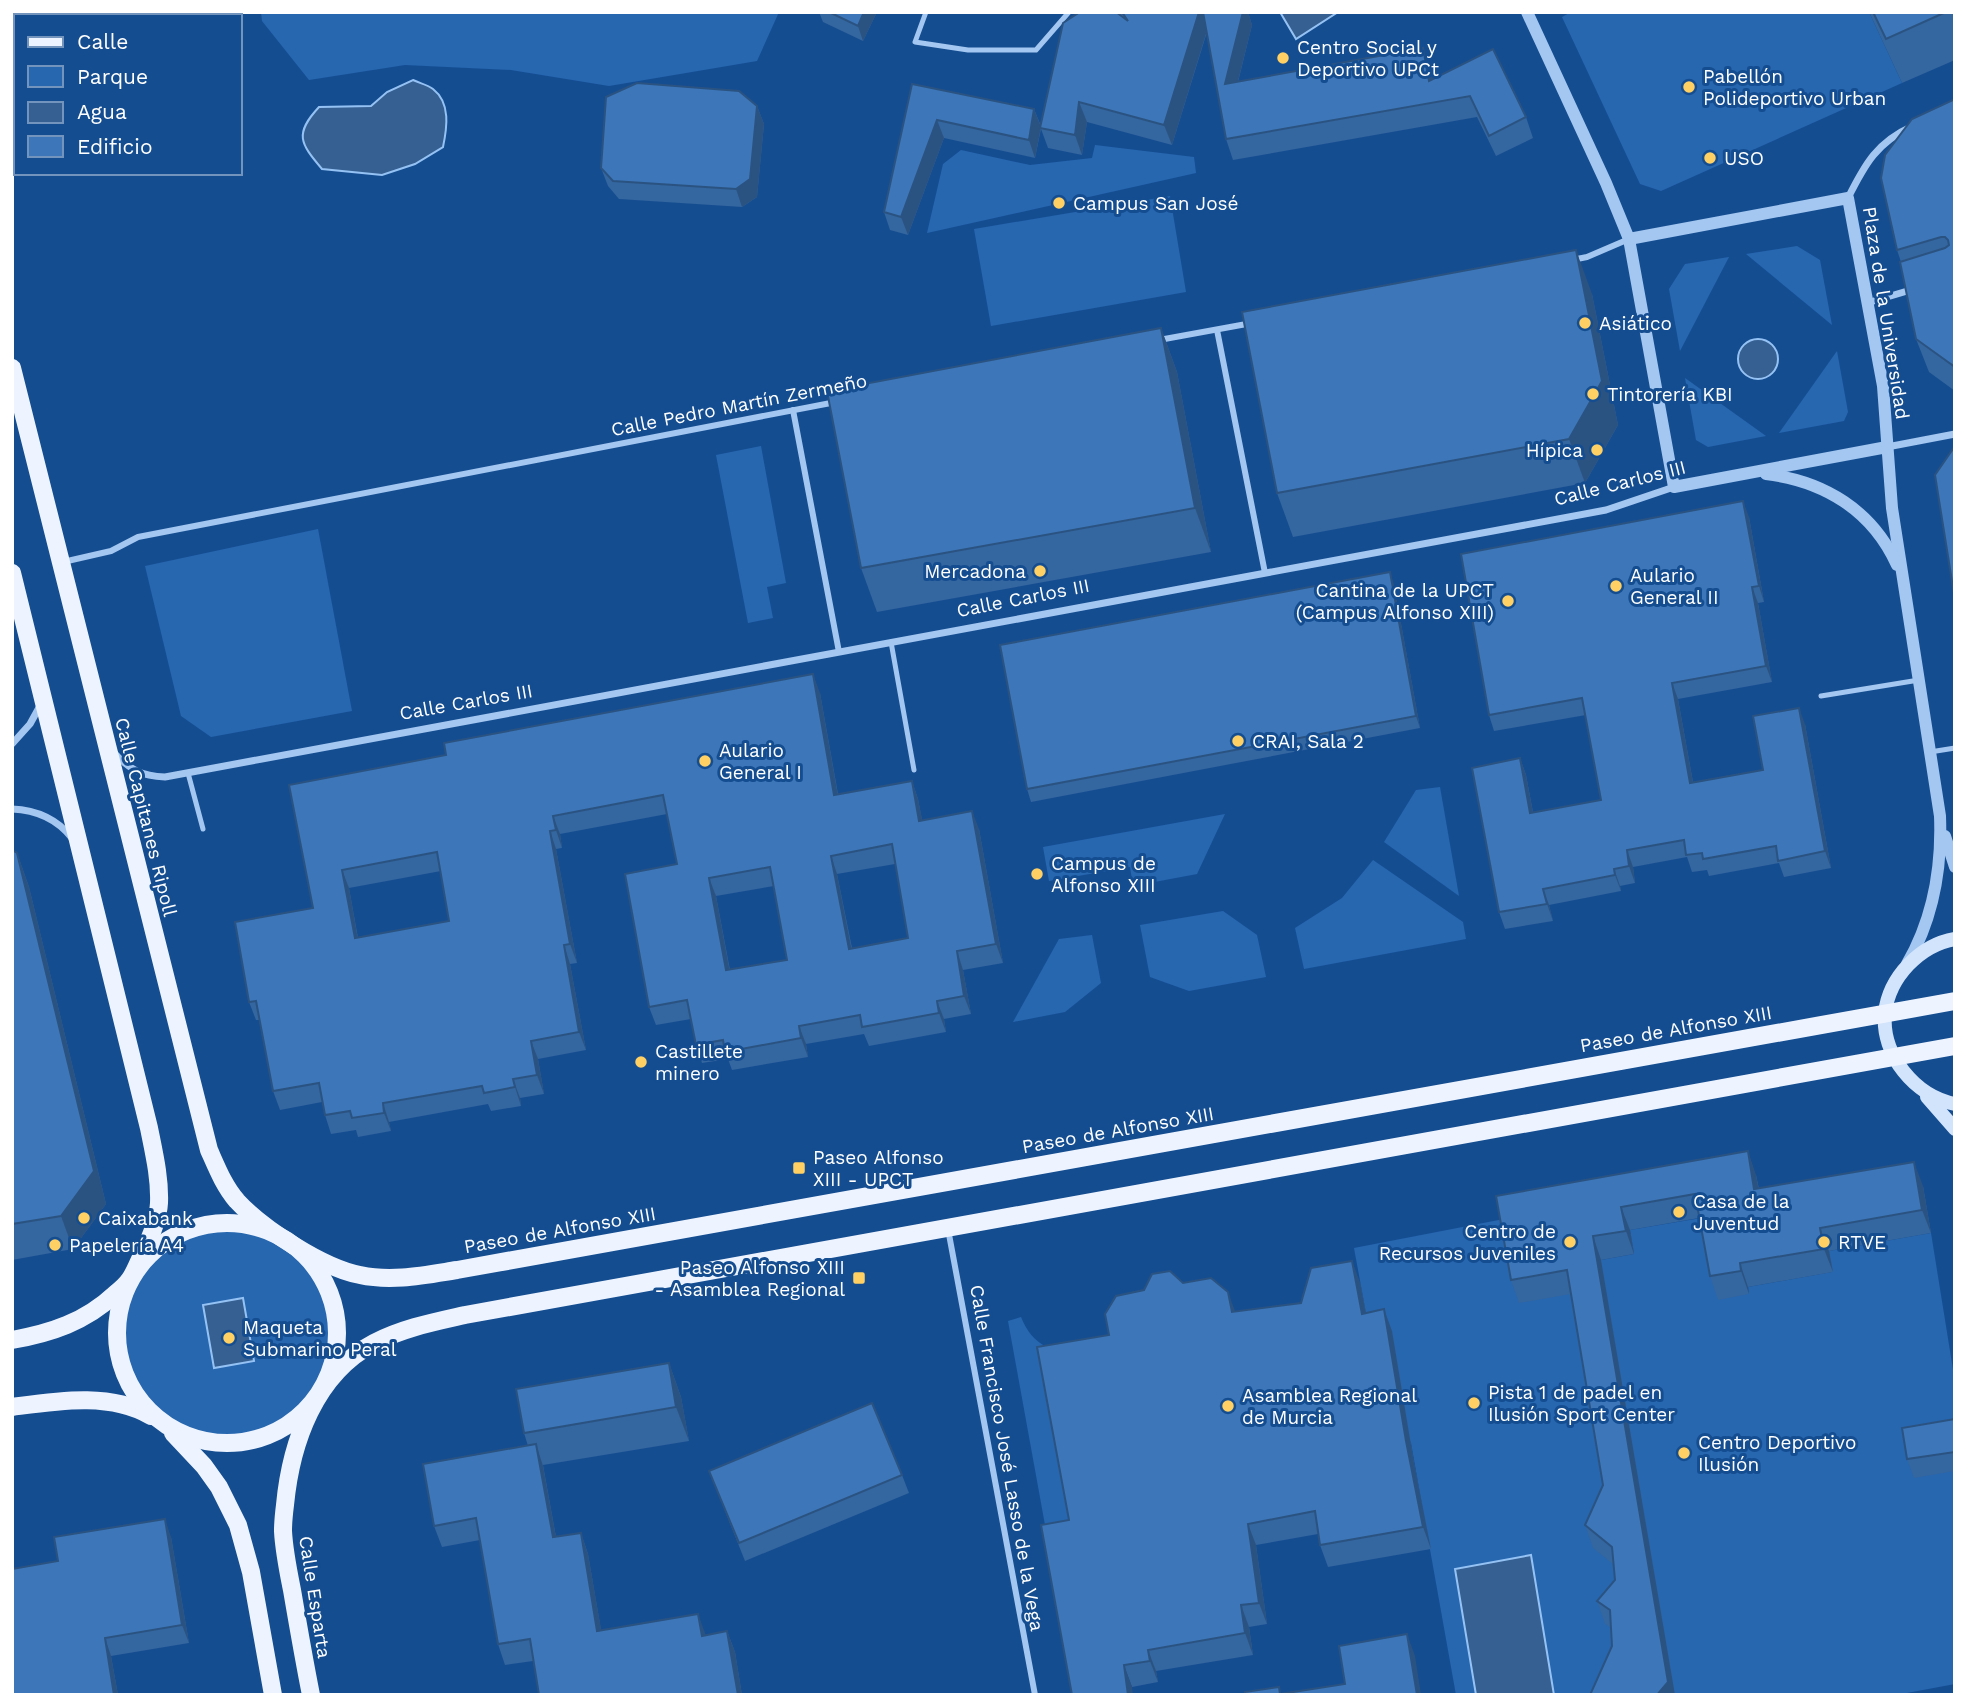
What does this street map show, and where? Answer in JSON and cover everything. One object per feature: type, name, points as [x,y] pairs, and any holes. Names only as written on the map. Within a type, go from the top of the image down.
[{"type":"main road","name":"Calle Capitanes Ripoll","points":[[12,368],[208,1150],[222,1179],[237,1200],[254,1217],[293,1244]]},
{"type":"main road","points":[[12,573],[149,1128],[158,1175],[159,1206],[155,1225],[120,1303],[116,1327],[117,1350],[124,1374],[135,1395],[204,1466],[219,1487],[238,1525],[251,1572],[273,1695]]},
{"type":"main road","points":[[1955,939],[1923,951],[1912,961],[1891,993],[1885,1014],[1887,1035],[1894,1057],[1906,1075],[1955,1129]]},
{"type":"main road","name":"Paseo de Alfonso XIII","points":[[293,1244],[333,1268],[361,1276],[411,1277],[1955,1001]]},
{"type":"main road","points":[[12,1407],[97,1400],[140,1410],[196,1439],[215,1443],[254,1440],[288,1424],[309,1406],[351,1358],[371,1344],[416,1326],[474,1313],[1955,1046]]},
{"type":"main road","points":[[1922,1091],[1934,1098],[1955,1104]]},
{"type":"main road","points":[[12,1340],[67,1326],[91,1314],[129,1280],[157,1247],[174,1236],[211,1223],[251,1225],[270,1231],[293,1244],[313,1263],[325,1281],[333,1302],[337,1346],[332,1368],[323,1388]]},
{"type":"main road","name":"Calle Esparta","points":[[311,1695],[283,1530],[291,1463],[303,1424],[323,1388]]},
{"type":"street","points":[[1527,12],[1629,239],[1674,487]]},
{"type":"street","points":[[1848,198],[1870,157],[1895,135],[1921,122]]},
{"type":"street","name":"Plaza de la Universidad","points":[[1629,239],[1848,198],[1883,386],[1892,508],[1906,592]]},
{"type":"street","points":[[1559,263],[1587,257],[1629,239]]},
{"type":"street","points":[[1867,303],[1918,288]]},
{"type":"street","points":[[1149,342],[1258,321]]},
{"type":"street","points":[[1217,330],[1265,573]]},
{"type":"street","name":"Calle Pedro Martín Zermeño","points":[[61,562],[111,551],[138,537],[848,400]]},
{"type":"street","points":[[793,410],[839,652]]},
{"type":"street","name":"Calle Carlos III","points":[[106,746],[134,771],[165,778],[1606,510],[1674,487],[1955,434]]},
{"type":"street","points":[[1744,474],[1760,473],[1790,478],[1820,487],[1869,522],[1883,539],[1900,571],[1906,592],[1940,816],[1955,867]]},
{"type":"street","points":[[12,744],[38,711],[42,693]]},
{"type":"street","points":[[12,809],[51,818],[65,828],[76,842],[83,858]]},
{"type":"street","points":[[1900,976],[1920,939],[1930,909],[1940,852],[1940,816]]},
{"type":"street","name":"Calle Francisco José Lasso de la Vega","points":[[948,1227],[1035,1695]]},
{"type":"lane","points":[[926,12],[915,42],[968,50],[1036,50],[1069,12]]},
{"type":"lane","points":[[891,642],[914,771]]},
{"type":"lane","points":[[1821,696],[1919,680]]},
{"type":"lane","points":[[1930,752],[1955,748]]},
{"type":"lane","points":[[188,773],[203,828]]},
{"type":"green space","points":[[261,12],[779,12],[757,61],[609,86],[511,70],[405,65],[309,80],[262,21]]},
{"type":"green space","name":"Pabellón Polideportivo Urban","points":[[1571,12],[1869,12],[1902,83],[1661,191],[1640,184],[1562,17]]},
{"type":"green space","points":[[1095,145],[1194,157],[1196,173],[927,233],[943,164],[961,150],[1030,165],[1092,158]]},
{"type":"green space","points":[[1170,196],[1186,292],[991,326],[974,229]]},
{"type":"green space","points":[[1797,246],[1820,260],[1832,325],[1746,254]]},
{"type":"green space","points":[[1729,257],[1680,351],[1669,289],[1685,264]]},
{"type":"green space","points":[[1837,351],[1848,412],[1844,421],[1779,433]]},
{"type":"green space","points":[[1685,378],[1766,436],[1708,447],[1696,440]]},
{"type":"green space","points":[[761,446],[786,583],[767,587],[773,618],[748,623],[716,455]]},
{"type":"green space","points":[[318,529],[352,711],[211,737],[181,716],[145,566]]},
{"type":"green space","points":[[1440,787],[1459,896],[1384,842],[1416,790]]},
{"type":"green space","points":[[1225,814],[1197,874],[1133,886],[1130,867],[1049,881],[1043,847]]},
{"type":"green space","points":[[1373,860],[1463,922],[1466,939],[1304,969],[1295,928],[1342,898]]},
{"type":"green space","points":[[1223,911],[1257,935],[1266,977],[1189,991],[1150,977],[1140,925]]},
{"type":"green space","points":[[1092,935],[1101,983],[1065,1012],[1013,1022],[1059,939]]},
{"type":"green space","name":"Centro Deportivo Ilusión","points":[[1713,1216],[1749,1294],[1748,1287],[1832,1272],[1829,1251],[1931,1233],[1955,1382],[1955,1684],[1896,1695],[1456,1695],[1411,1443],[1370,1335],[1354,1248],[1504,1219],[1601,1260],[1634,1254],[1630,1230]]},
{"type":"green space","points":[[226,1223],[247,1225],[278,1236],[304,1255],[323,1281],[334,1312],[334,1354],[323,1385],[304,1411],[278,1430],[247,1441],[226,1443],[205,1441],[174,1430],[148,1411],[129,1385],[118,1354],[116,1333],[118,1312],[129,1281],[148,1255],[174,1236],[205,1225]]},
{"type":"green space","points":[[1021,1317],[1032,1335],[1048,1348],[1077,1542],[1049,1547],[1008,1321]]},
{"type":"water","points":[[1280,12],[1338,12],[1296,39]]},
{"type":"water","points":[[413,80],[429,86],[443,101],[446,124],[443,147],[415,164],[382,175],[322,169],[309,152],[303,138],[306,124],[319,107],[371,106],[387,92]]},
{"type":"water","points":[[1758,339],[1766,340],[1772,345],[1777,351],[1777,367],[1772,373],[1766,378],[1758,379],[1750,378],[1744,373],[1739,367],[1738,359],[1739,351],[1744,345],[1750,340]]},
{"type":"water","points":[[243,1298],[254,1361],[214,1368],[203,1305]]},
{"type":"water","points":[[1531,1555],[1554,1695],[1476,1695],[1455,1569]]},
{"type":"building","points":[[829,12],[864,12],[858,26]]},
{"type":"building","points":[[1080,12],[1116,12],[1128,21],[1122,12],[1199,12],[1164,125],[1079,102],[1075,135],[1040,128],[1063,23]]},
{"type":"building","points":[[1203,12],[1243,12],[1225,84],[1423,48],[1429,81],[1493,49],[1526,117],[1489,136],[1470,96],[1226,139]]},
{"type":"building","points":[[1873,12],[1946,12],[1886,39]]},
{"type":"building","points":[[637,83],[739,91],[757,106],[750,179],[736,189],[613,181],[601,168],[606,97]]},
{"type":"building","points":[[912,84],[1034,109],[1029,140],[937,120],[901,217],[884,212]]},
{"type":"building","points":[[1955,99],[1955,367],[1916,339],[1900,262],[1945,248],[1949,245],[1948,240],[1941,237],[1897,250],[1881,178],[1885,155],[1912,119]]},
{"type":"building","points":[[1576,250],[1602,381],[1569,439],[1277,493],[1242,312]]},
{"type":"building","points":[[1161,328],[1195,508],[861,568],[827,391]]},
{"type":"building","points":[[1955,446],[1955,600],[1935,475]]},
{"type":"building","points":[[1743,501],[1759,586],[1752,587],[1766,666],[1672,683],[1690,783],[1763,770],[1753,716],[1799,708],[1825,851],[1778,861],[1776,846],[1703,859],[1702,853],[1686,855],[1684,840],[1627,850],[1629,866],[1614,869],[1615,875],[1543,889],[1547,904],[1499,912],[1472,768],[1520,758],[1530,813],[1601,800],[1582,698],[1489,715],[1461,554]]},
{"type":"building","points":[[1390,572],[1416,716],[1027,789],[1000,645]]},
{"type":"building","points":[[813,674],[834,795],[912,781],[919,821],[972,811],[996,944],[957,951],[964,996],[937,1001],[939,1013],[862,1027],[860,1015],[799,1026],[801,1038],[725,1052],[723,1040],[696,1045],[687,1000],[649,1007],[625,874],[677,864],[663,795],[553,816],[556,830],[550,831],[570,944],[564,945],[579,1032],[531,1041],[537,1075],[513,1079],[515,1087],[484,1093],[482,1086],[383,1103],[384,1113],[352,1118],[350,1111],[325,1115],[319,1083],[273,1091],[256,1001],[249,1002],[235,922],[313,908],[289,785],[446,755],[444,743]],"holes":[[[892,844],[908,938],[849,949],[831,856]],[[437,852],[449,921],[355,938],[342,870]],[[770,867],[787,960],[726,970],[709,878]]]},
{"type":"building","points":[[12,850],[17,853],[94,1171],[61,1216],[12,1224]]},
{"type":"building","points":[[1748,1151],[1754,1189],[1914,1162],[1922,1210],[1820,1228],[1824,1249],[1740,1263],[1741,1271],[1710,1276],[1695,1194],[1621,1207],[1626,1231],[1593,1236],[1668,1682],[1657,1695],[1590,1695],[1612,1646],[1610,1610],[1597,1601],[1615,1580],[1612,1547],[1585,1525],[1603,1485],[1567,1270],[1511,1280],[1496,1196]]},
{"type":"building","name":"Asamblea Regional de Murcia","points":[[1352,1261],[1362,1314],[1384,1309],[1423,1527],[1320,1545],[1315,1511],[1248,1524],[1259,1603],[1241,1605],[1245,1633],[1148,1650],[1150,1661],[1124,1665],[1128,1695],[1072,1695],[1041,1525],[1069,1520],[1037,1347],[1109,1335],[1105,1314],[1116,1296],[1144,1290],[1152,1274],[1170,1271],[1183,1283],[1211,1278],[1228,1292],[1232,1312],[1301,1303],[1311,1268]]},
{"type":"building","points":[[669,1363],[676,1407],[524,1433],[516,1389]]},
{"type":"building","points":[[872,1403],[902,1475],[739,1543],[709,1471]]},
{"type":"building","points":[[1955,1419],[1955,1452],[1907,1459],[1902,1428]]},
{"type":"building","points":[[536,1444],[553,1537],[581,1533],[597,1631],[698,1614],[702,1636],[727,1631],[738,1695],[539,1695],[530,1639],[498,1644],[476,1518],[434,1526],[423,1464]]},
{"type":"building","points":[[165,1519],[182,1625],[105,1638],[114,1695],[12,1695],[12,1569],[58,1561],[54,1537]]},
{"type":"building","points":[[1407,1634],[1417,1695],[1245,1695],[1245,1692],[1279,1687],[1280,1694],[1345,1684],[1339,1646]]},
{"type":"place","name":"Centro Social y Deportivo UPCt","points":[[1283,58]]},
{"type":"place","name":"Pabellón Polideportivo Urban","points":[[1689,87]]},
{"type":"place","name":"USO","points":[[1710,158]]},
{"type":"place","name":"Campus San José","points":[[1059,203]]},
{"type":"place","name":"Asiático","points":[[1585,323]]},
{"type":"place","name":"Tintorería KBI","points":[[1593,394]]},
{"type":"place","name":"Hípica","points":[[1597,450]]},
{"type":"place","name":"Mercadona","points":[[1040,571]]},
{"type":"place","name":"Aulario General II","points":[[1616,586]]},
{"type":"place","name":"Cantina de la UPCT (Campus Alfonso XIII)","points":[[1508,601]]},
{"type":"place","name":"CRAI, Sala 2","points":[[1238,741]]},
{"type":"place","name":"Aulario General I","points":[[705,761]]},
{"type":"place","name":"Campus de Alfonso XIII","points":[[1037,874]]},
{"type":"place","name":"Castillete minero","points":[[641,1062]]},
{"type":"place","name":"Paseo Alfonso XIII - UPCT","points":[[799,1168]]},
{"type":"place","name":"Casa de la Juventud","points":[[1679,1212]]},
{"type":"place","name":"Caixabank","points":[[84,1218]]},
{"type":"place","name":"Centro de Recursos Juveniles","points":[[1570,1242]]},
{"type":"place","name":"RTVE","points":[[1824,1242]]},
{"type":"place","name":"Papelería A4","points":[[55,1245]]},
{"type":"place","name":"Paseo Alfonso XIII - Asamblea Regional","points":[[859,1278]]},
{"type":"place","name":"Maqueta Submarino Peral","points":[[229,1338]]},
{"type":"place","name":"Pista 1 de padel en Ilusión Sport Center","points":[[1474,1403]]},
{"type":"place","name":"Asamblea Regional de Murcia","points":[[1228,1406]]},
{"type":"place","name":"Centro Deportivo Ilusión","points":[[1684,1453]]}]
